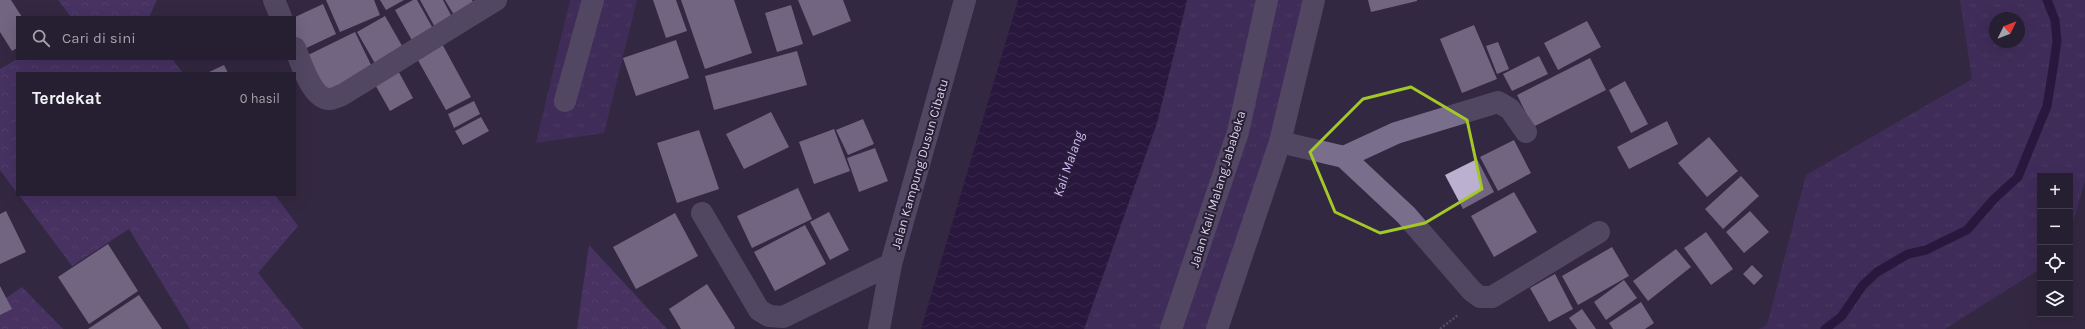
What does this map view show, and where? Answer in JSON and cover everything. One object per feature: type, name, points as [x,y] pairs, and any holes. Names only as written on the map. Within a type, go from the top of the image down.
[{"type":"street","points":[[274,0],[281,16]]},
{"type":"street","points":[[296,50],[312,87],[319,95],[330,99],[342,95],[496,0]]},
{"type":"street","points":[[566,101],[593,0]]},
{"type":"street","name":"Jalan Kampung Dusun Cibatu","points":[[879,329],[890,264],[965,0]]},
{"type":"street","name":"Jalan Kali Malang Jababeka","points":[[1171,329],[1238,132],[1267,0]]},
{"type":"street","points":[[1217,329],[1280,142],[1314,0]]},
{"type":"street","points":[[1344,157],[1396,133],[1498,102],[1510,109],[1526,132]]},
{"type":"street","points":[[1280,142],[1344,157],[1406,215],[1472,291],[1480,297],[1492,297],[1599,232]]},
{"type":"street","points":[[702,213],[759,310],[769,316],[783,316],[890,264]]},
{"type":"highlighted area","points":[[1411,87],[1467,120],[1482,189],[1425,223],[1380,233],[1335,212],[1310,152],[1363,99]]},
{"type":"green space","points":[[58,0],[157,0],[149,16],[70,16]]},
{"type":"green space","points":[[570,0],[637,0],[604,133],[536,143]]},
{"type":"green space","points":[[1187,0],[1314,0],[1217,329],[1084,329],[1157,123]]},
{"type":"green space","points":[[1960,0],[2085,0],[2085,181],[2073,223],[2073,173],[2037,173],[2037,271],[1945,329],[1759,329],[1767,325],[1806,175],[1972,79]]},
{"type":"green space","points":[[16,60],[173,60],[182,72],[16,72],[16,192],[0,170],[0,69]]},
{"type":"green space","points":[[20,196],[276,196],[298,226],[258,273],[303,329],[190,329],[129,229],[72,266]]},
{"type":"green space","points":[[589,245],[667,329],[577,329]]},
{"type":"green space","points":[[22,287],[63,329],[0,329],[0,302]]},
{"type":"water","name":"Kali Malang","points":[[1018,0],[1187,0],[1157,123],[1084,329],[921,329]]},
{"type":"building","points":[[0,0],[11,0],[21,16],[16,16],[16,49],[12,51],[0,32]]},
{"type":"building","points":[[326,0],[374,0],[380,15],[340,32]]},
{"type":"building","points":[[380,0],[404,0],[386,10]]},
{"type":"building","points":[[413,0],[417,0],[435,32],[414,44],[395,10]]},
{"type":"building","points":[[420,0],[443,0],[454,21],[437,31]]},
{"type":"building","points":[[445,0],[472,0],[477,9],[457,20]]},
{"type":"building","points":[[653,0],[676,0],[687,31],[666,38]]},
{"type":"building","points":[[681,0],[734,0],[752,53],[705,69]]},
{"type":"building","points":[[798,0],[843,0],[851,21],[813,36]]},
{"type":"building","points":[[1368,0],[1417,0],[1417,1],[1371,12]]},
{"type":"building","points":[[323,4],[336,34],[300,51],[296,41],[296,17]]},
{"type":"building","points":[[791,5],[803,44],[777,52],[765,13]]},
{"type":"building","points":[[385,16],[405,51],[377,67],[357,32]]},
{"type":"building","points":[[1587,21],[1601,47],[1558,70],[1544,43]]},
{"type":"building","points":[[1474,25],[1497,79],[1462,93],[1440,39]]},
{"type":"building","points":[[355,32],[374,71],[325,95],[306,56]]},
{"type":"building","points":[[676,40],[689,78],[636,96],[623,58]]},
{"type":"building","points":[[441,42],[471,97],[446,110],[415,55]]},
{"type":"building","points":[[1498,42],[1509,69],[1497,74],[1486,46]]},
{"type":"building","points":[[797,51],[807,85],[714,110],[705,76]]},
{"type":"building","points":[[1539,56],[1548,74],[1512,91],[1503,74]]},
{"type":"building","points":[[1590,58],[1606,90],[1533,127],[1517,95]]},
{"type":"building","points":[[224,65],[228,72],[209,72]]},
{"type":"building","points":[[396,67],[413,98],[390,111],[373,81]]},
{"type":"building","points":[[1625,81],[1648,124],[1631,133],[1609,90]]},
{"type":"building","points":[[474,101],[480,114],[454,128],[448,114]]},
{"type":"building","points":[[771,112],[789,147],[744,169],[726,134]]},
{"type":"building","points":[[481,117],[489,131],[463,145],[455,131]]},
{"type":"building","points":[[863,119],[874,144],[848,155],[836,130]]},
{"type":"building","points":[[1667,121],[1678,144],[1629,169],[1617,147]]},
{"type":"building","points":[[834,129],[850,171],[814,184],[799,142]]},
{"type":"building","points":[[699,130],[719,189],[677,203],[657,143]]},
{"type":"building","points":[[1709,137],[1738,171],[1707,197],[1678,163]]},
{"type":"building","points":[[1514,140],[1531,173],[1498,191],[1480,157]]},
{"type":"building","points":[[875,148],[888,181],[859,192],[847,158]]},
{"type":"building","points":[[1477,159],[1494,192],[1463,209],[1445,175]]},
{"type":"building","points":[[1741,176],[1759,196],[1723,229],[1705,209]]},
{"type":"building","points":[[798,188],[812,219],[752,248],[737,216]]},
{"type":"building","points":[[1514,192],[1537,232],[1494,257],[1471,216]]},
{"type":"building","points":[[6,211],[26,252],[0,264],[0,214]]},
{"type":"building","points":[[1750,211],[1769,232],[1744,253],[1726,232]]},
{"type":"building","points":[[829,212],[849,250],[830,260],[810,222]]},
{"type":"building","points":[[675,213],[698,256],[636,289],[613,247]]},
{"type":"building","points":[[805,225],[826,264],[775,291],[754,252]]},
{"type":"building","points":[[1706,232],[1733,269],[1711,285],[1684,248]]},
{"type":"building","points":[[108,244],[138,291],[89,324],[58,277]]},
{"type":"building","points":[[1612,247],[1629,276],[1578,305],[1562,276]]},
{"type":"building","points":[[1676,249],[1691,267],[1648,301],[1633,281]]},
{"type":"building","points":[[1752,265],[1763,276],[1754,285],[1743,274]]},
{"type":"building","points":[[1555,274],[1573,309],[1549,322],[1530,288]]},
{"type":"building","points":[[1624,280],[1637,298],[1606,320],[1594,302]]},
{"type":"building","points":[[707,284],[735,328],[734,329],[681,329],[669,309]]},
{"type":"building","points":[[0,286],[12,309],[0,315]]},
{"type":"building","points":[[139,295],[162,329],[88,329]]},
{"type":"building","points":[[1641,302],[1654,323],[1645,329],[1613,329],[1609,323]]},
{"type":"building","points":[[1582,309],[1596,329],[1577,329],[1569,318]]},
{"type":"waterway","points":[[1825,329],[1841,317],[1863,285],[1877,272],[1908,254],[1926,250],[1967,230],[1994,199],[2018,177],[2047,106],[2057,41],[2055,20],[2047,0]]}]
